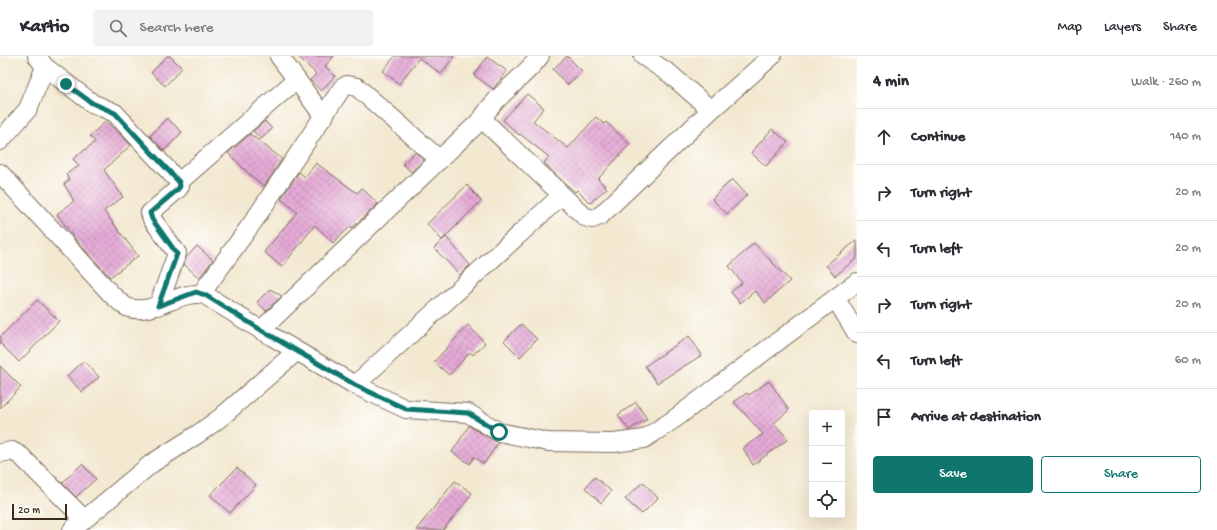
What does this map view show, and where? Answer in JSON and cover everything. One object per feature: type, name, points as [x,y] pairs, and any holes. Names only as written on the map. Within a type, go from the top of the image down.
[{"type":"street","points":[[279,56],[324,117]]},
{"type":"street","points":[[261,330],[440,160],[468,130],[482,119],[490,105],[523,76],[540,56]]},
{"type":"street","points":[[643,56],[670,74],[711,110]]},
{"type":"street","points":[[482,119],[585,217],[592,219],[600,216],[711,110],[772,56]]},
{"type":"street","points":[[0,141],[28,108],[41,62],[92,103],[115,113],[179,182],[180,186],[150,213],[152,219],[177,254],[158,306]]},
{"type":"street","points":[[179,182],[296,80]]},
{"type":"street","points":[[201,294],[253,222],[342,88],[347,85],[357,87],[440,160]]},
{"type":"street","points":[[0,173],[112,295],[128,307],[141,310],[158,306],[196,292],[355,385],[406,409],[468,413],[499,432],[548,442],[613,443],[644,439],[673,420],[857,282]]},
{"type":"street","points":[[355,385],[562,194]]},
{"type":"street","points":[[836,299],[857,334]]},
{"type":"street","points":[[0,453],[12,451],[21,456],[78,524],[151,464],[220,418],[297,351]]},
{"type":"building","points":[[167,56],[170,56],[182,68],[165,86],[151,73]]},
{"type":"building","points":[[298,56],[334,56],[325,66],[335,76],[321,91],[310,80],[316,74]]},
{"type":"building","points":[[395,56],[454,56],[441,74],[419,58],[399,84],[383,71]]},
{"type":"building","points":[[567,56],[582,71],[567,85],[553,69]]},
{"type":"building","points":[[487,57],[507,71],[493,89],[474,75]]},
{"type":"building","points":[[527,94],[544,108],[533,121],[568,148],[596,117],[604,124],[606,122],[630,144],[598,179],[607,188],[590,203],[577,190],[575,192],[544,163],[549,157],[520,134],[519,135],[503,120]]},
{"type":"building","points":[[167,118],[182,132],[164,151],[150,136]]},
{"type":"building","points":[[106,121],[131,145],[104,170],[123,197],[104,211],[138,256],[110,277],[75,239],[57,214],[74,201],[64,184],[69,180],[66,174],[79,166],[73,159],[95,142],[90,136]]},
{"type":"building","points":[[265,121],[272,129],[261,139],[253,131]]},
{"type":"building","points":[[772,129],[788,142],[766,166],[751,153]]},
{"type":"building","points":[[250,134],[282,159],[264,186],[248,173],[228,153]]},
{"type":"building","points":[[415,152],[424,160],[411,172],[403,164]]},
{"type":"building","points":[[316,163],[357,193],[362,188],[378,204],[333,243],[315,225],[282,267],[264,252],[297,212],[281,199],[299,172],[305,177]]},
{"type":"building","points":[[732,179],[747,195],[727,214],[712,199]]},
{"type":"building","points":[[467,185],[481,201],[442,240],[427,224]]},
{"type":"building","points":[[446,237],[470,265],[460,275],[434,248]]},
{"type":"building","points":[[857,240],[857,258],[835,276],[826,265]]},
{"type":"building","points":[[754,243],[790,281],[765,303],[755,291],[740,303],[731,292],[742,283],[729,266]]},
{"type":"building","points":[[197,246],[213,260],[199,278],[184,264],[186,258]]},
{"type":"building","points":[[270,289],[282,296],[266,311],[257,302]]},
{"type":"building","points":[[37,300],[59,321],[19,362],[0,343],[0,337]]},
{"type":"building","points":[[521,324],[537,339],[520,357],[504,341]]},
{"type":"building","points":[[468,325],[485,343],[473,355],[470,352],[449,375],[434,362]]},
{"type":"building","points":[[689,336],[702,355],[657,383],[645,366]]},
{"type":"building","points":[[84,361],[99,377],[82,392],[67,376]]},
{"type":"building","points":[[0,366],[21,387],[0,408]]},
{"type":"building","points":[[769,381],[789,410],[774,423],[788,439],[753,465],[743,448],[763,434],[734,402],[747,393],[749,395]]},
{"type":"building","points":[[636,402],[647,419],[629,430],[618,415]]},
{"type":"building","points":[[469,426],[498,443],[484,464],[474,457],[470,464],[452,452]]},
{"type":"building","points":[[82,464],[96,479],[76,497],[62,483]]},
{"type":"building","points":[[237,468],[256,485],[230,513],[210,495]]},
{"type":"building","points":[[595,477],[611,491],[601,503],[585,488]]},
{"type":"building","points":[[455,481],[472,493],[465,503],[443,530],[416,530]]},
{"type":"building","points":[[643,482],[658,498],[642,514],[625,499]]},
{"type":"route","points":[[66,84],[92,103],[109,109],[115,113],[179,182],[180,186],[178,189],[150,213],[152,219],[177,254],[158,306],[196,292],[205,295],[261,330],[355,385],[406,409],[468,413],[499,432]]}]
